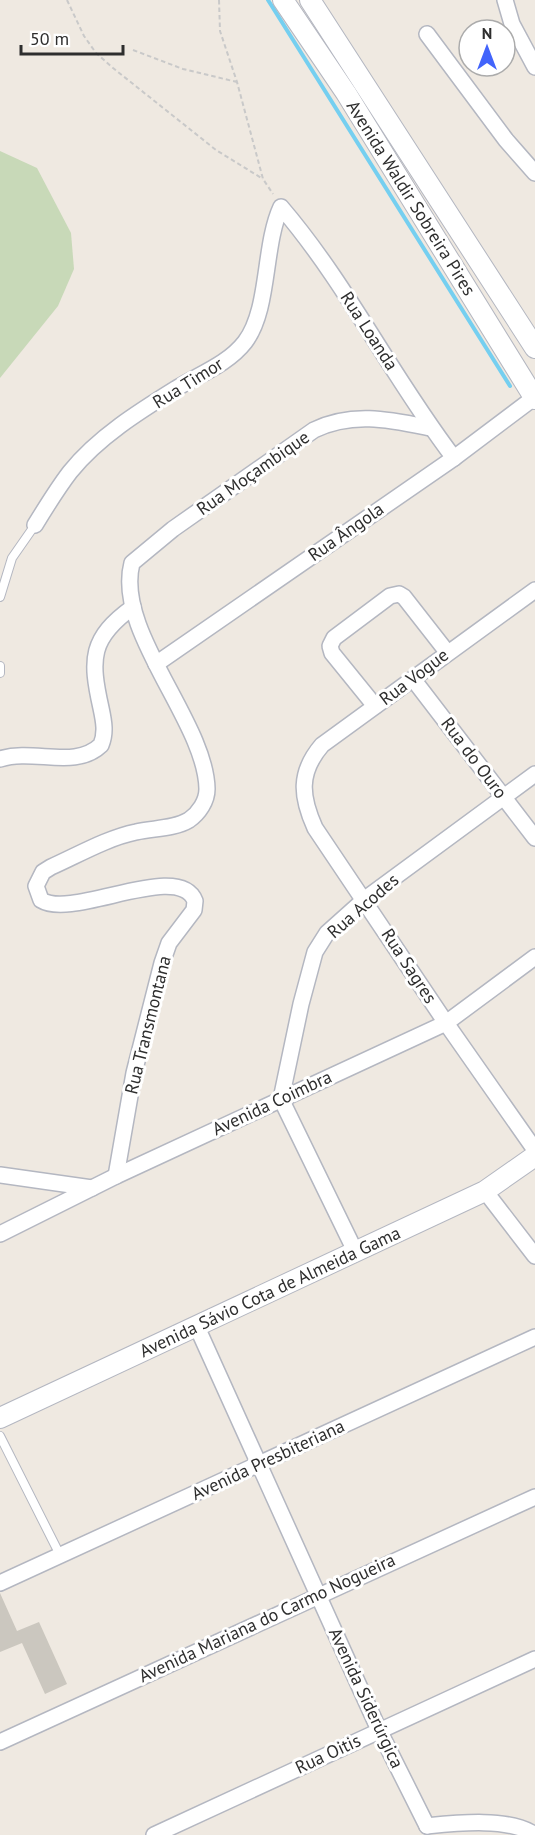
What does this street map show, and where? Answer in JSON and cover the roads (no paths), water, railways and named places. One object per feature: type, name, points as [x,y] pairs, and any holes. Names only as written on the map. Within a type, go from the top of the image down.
[{"type":"street","name":"Avenida Waldir Sobreira Pires","points":[[283,0],[346,93],[535,398]]},
{"type":"street","name":"Avenida Waldir Sobreira Pires","points":[[310,0],[535,348]]},
{"type":"street","points":[[505,0],[512,24],[535,67]]},
{"type":"street","points":[[427,34],[506,140],[535,173]]},
{"type":"street","name":"Rua Loanda","points":[[281,207],[324,261],[431,428],[454,458]]},
{"type":"street","name":"Rua Timor","points":[[35,525],[71,471],[95,446],[178,387],[230,356],[246,341],[256,318],[273,225],[281,207]]},
{"type":"street","name":"Rua Ângola","points":[[156,664],[454,458],[535,398]]},
{"type":"street","name":"Rua Moçambique","points":[[156,664],[133,607],[129,574],[132,563],[138,556],[314,430],[345,419],[369,417],[431,428]]},
{"type":"street","name":"Rua Vogue","points":[[306,775],[322,745],[535,590]]},
{"type":"street","points":[[375,706],[332,653],[330,646],[334,638],[390,596],[399,594],[404,597],[447,652]]},
{"type":"street","points":[[0,759],[14,755],[35,754],[82,757],[101,745],[104,726],[95,682],[94,655],[104,633],[133,607]]},
{"type":"street","name":"Rua Transmontana","points":[[116,1176],[134,1073],[162,963],[169,943],[194,910],[195,901],[189,893],[182,890],[153,887],[67,905],[51,905],[41,900],[36,886],[43,872],[51,867],[123,836],[182,823],[204,804],[206,784],[198,751],[156,664]]},
{"type":"street","name":"Rua do Ouro","points":[[413,679],[535,838]]},
{"type":"street","name":"Rua Acodes","points":[[281,1099],[301,1004],[315,952],[327,933],[365,899],[535,774]]},
{"type":"street","name":"Rua Sagres","points":[[306,775],[303,800],[315,828],[365,899],[446,1023],[535,1150]]},
{"type":"street","name":"Avenida Coimbra","points":[[0,1233],[116,1176],[446,1023],[535,957]]},
{"type":"street","points":[[281,1099],[354,1251]]},
{"type":"street","name":"Avenida Sávio Cota de Almeida Gama","points":[[0,1418],[197,1328],[354,1251],[485,1191],[535,1156]]},
{"type":"street","points":[[0,1175],[92,1188]]},
{"type":"street","points":[[485,1191],[535,1256]]},
{"type":"street","name":"Avenida Siderúrgica","points":[[197,1328],[379,1730],[422,1831]]},
{"type":"street","name":"Avenida Presbiteriana","points":[[0,1583],[535,1337]]},
{"type":"street","name":"Avenida Mariana do Carmo Nogueira","points":[[0,1742],[318,1594],[535,1497]]},
{"type":"street","name":"Rua Oitis","points":[[154,1835],[535,1659]]},
{"type":"street","points":[[422,1831],[481,1823],[532,1829]]},
{"type":"lane","points":[[0,597],[12,558],[35,525]]},
{"type":"lane","points":[[0,666],[0,673]]},
{"type":"lane","points":[[0,1436],[60,1555]]},
{"type":"waterway","points":[[268,0],[510,386]]}]
